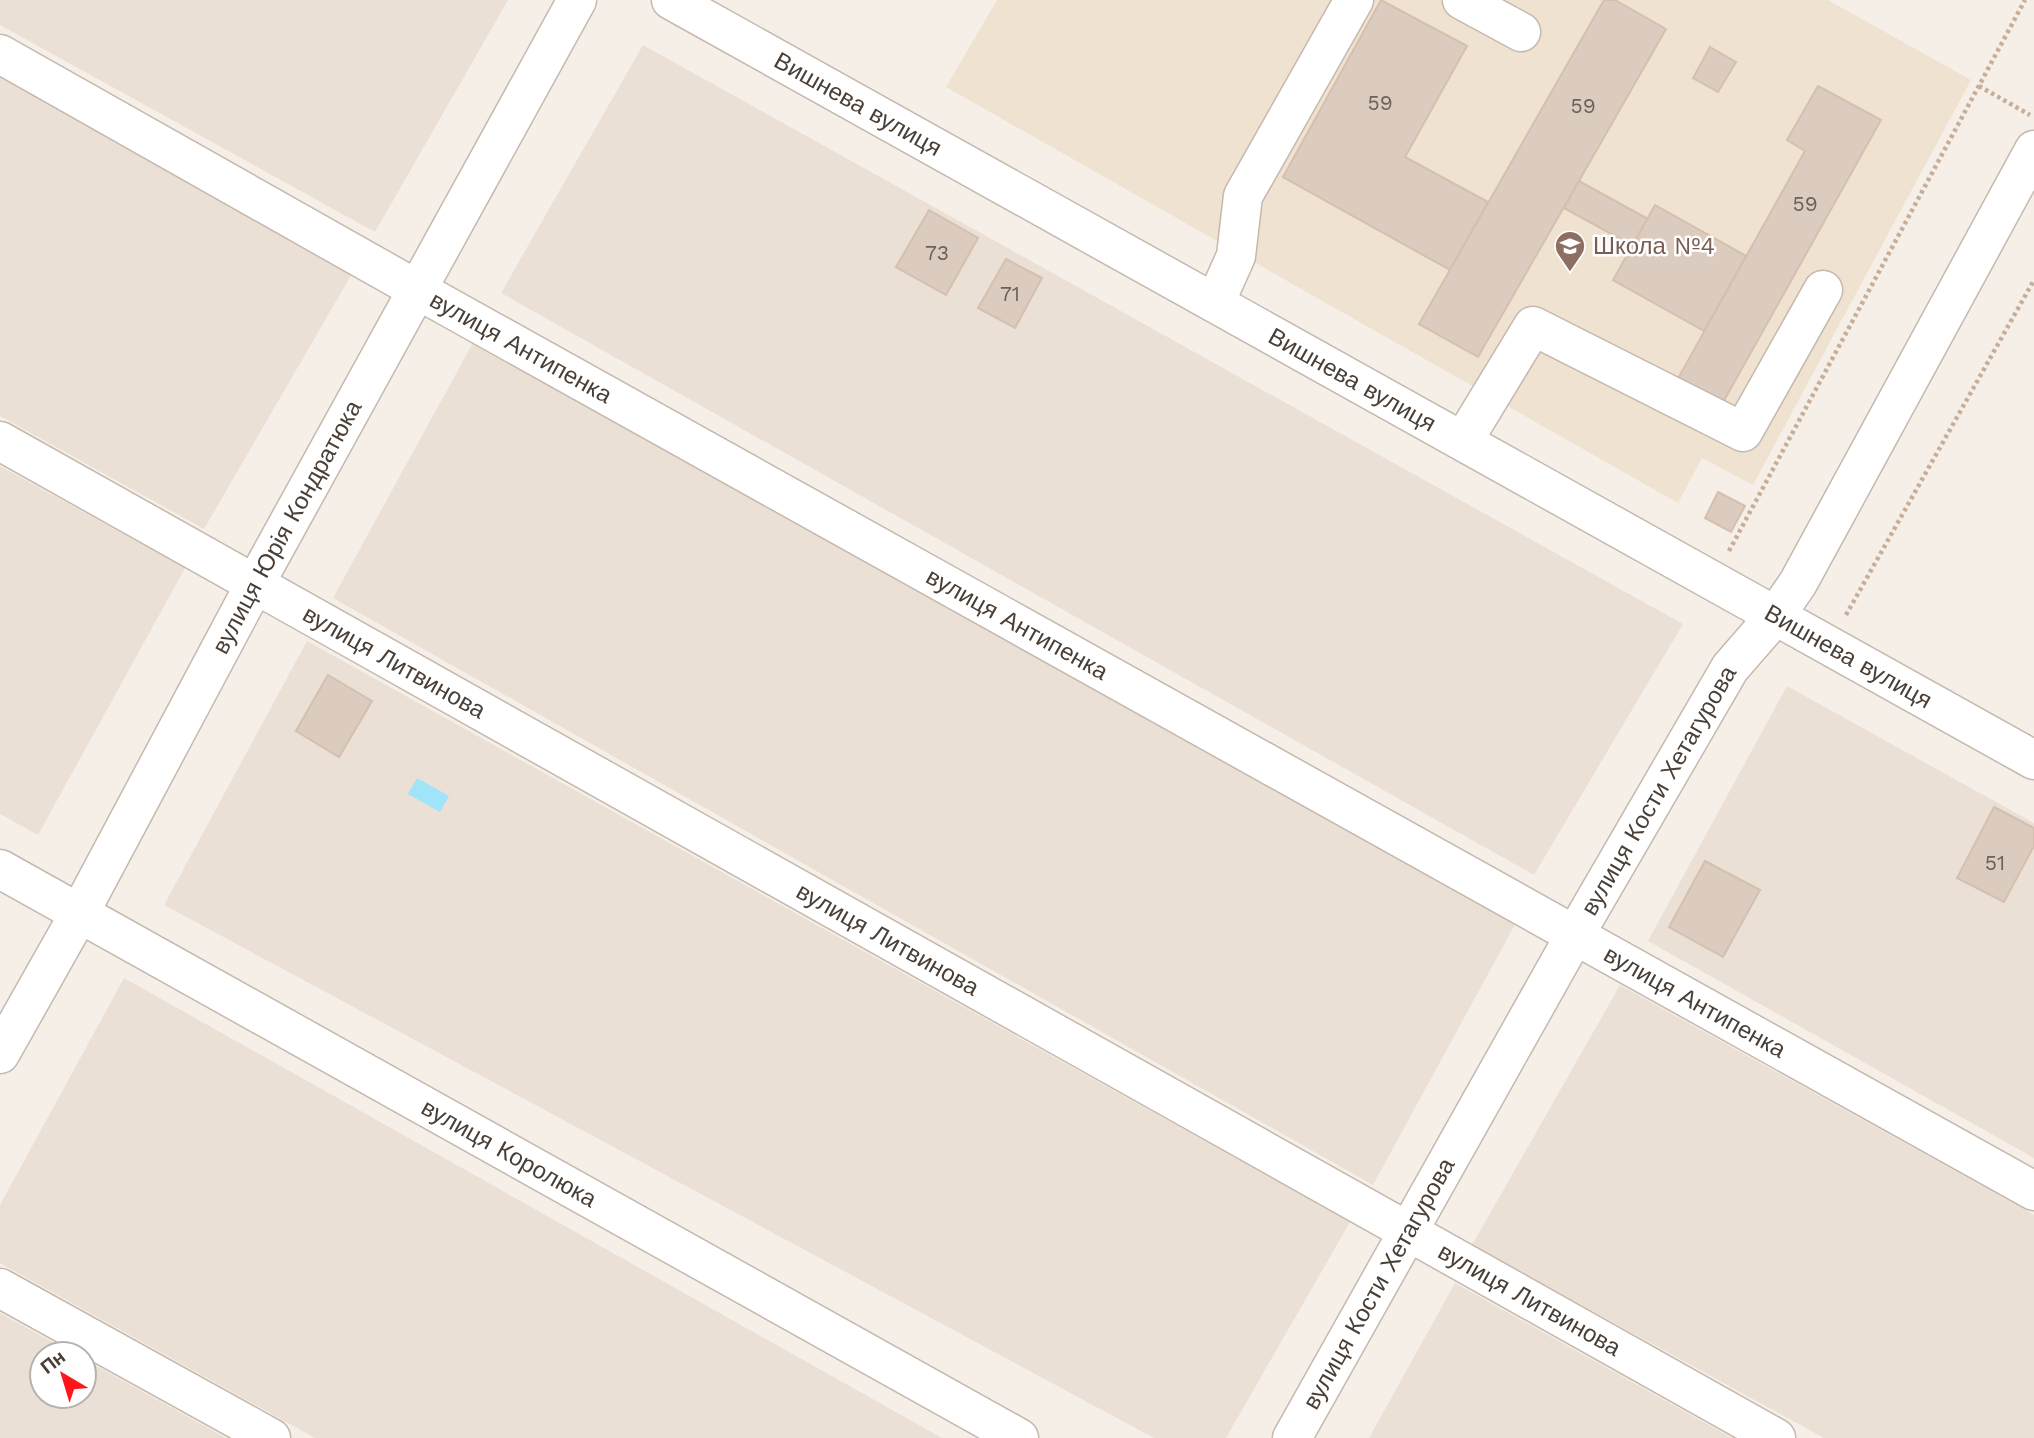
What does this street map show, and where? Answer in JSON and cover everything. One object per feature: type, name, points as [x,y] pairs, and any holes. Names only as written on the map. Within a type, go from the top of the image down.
[{"type":"street","name":"вулиця Юрія Кондратюка","points":[[0,1054],[79,914],[416,289],[577,0]]},
{"type":"street","name":"Вишнева вулиця","points":[[671,0],[2034,760]]},
{"type":"street","points":[[1215,303],[1236,256],[1243,196],[1354,0]]},
{"type":"street","points":[[1462,0],[1521,32]]},
{"type":"street","name":"вулиця Антипенка","points":[[0,54],[416,289],[1576,933],[2034,1191]]},
{"type":"street","name":"вулиця Кости Хетагурова","points":[[1293,1438],[1576,933],[1730,668],[1776,615],[1805,571],[2034,150]]},
{"type":"street","points":[[1463,441],[1533,326],[1743,432],[1823,290]]},
{"type":"street","name":"вулиця Литвинова","points":[[0,441],[256,582],[1408,1234],[1776,1438]]},
{"type":"street","name":"вулиця Королюка","points":[[0,869],[1018,1438]]},
{"type":"street","points":[[0,1288],[271,1438]]},
{"type":"path","points":[[1732,545],[2025,0]]},
{"type":"path","points":[[1979,86],[2034,118]]},
{"type":"path","points":[[1821,640],[1848,613],[2034,280]]},
{"type":"shaded area","points":[[0,0],[508,0],[375,232],[0,25]]},
{"type":"shaded area","name":"Школа №4","points":[[997,0],[1828,0],[1971,80],[1753,485],[1702,458],[1678,503],[946,87]]},
{"type":"shaded area","points":[[643,45],[1683,624],[1534,875],[501,293]]},
{"type":"shaded area","points":[[0,75],[353,272],[204,529],[0,416]]},
{"type":"shaded area","points":[[475,339],[1517,921],[1373,1185],[333,598]]},
{"type":"shaded area","points":[[0,466],[185,568],[38,835],[0,814]]},
{"type":"shaded area","points":[[307,641],[1350,1222],[1226,1438],[1154,1438],[164,905]]},
{"type":"shaded area","points":[[1787,686],[2034,823],[2034,1158],[1648,941]]},
{"type":"shaded area","points":[[124,978],[942,1438],[315,1438],[0,1263],[0,1205]]},
{"type":"shaded area","points":[[1620,985],[2034,1215],[2034,1438],[1824,1438],[1472,1245]]},
{"type":"shaded area","points":[[1455,1283],[1732,1438],[1369,1438]]},
{"type":"shaded area","points":[[0,1313],[49,1340],[28,1340],[28,1410],[98,1410],[98,1367],[226,1438],[0,1438]]},
{"type":"water","points":[[417,778],[449,796],[440,812],[408,794]]},
{"type":"building","points":[[1381,0],[1467,46],[1405,157],[1488,202],[1450,270],[1283,177]]},
{"type":"building","points":[[1604,0],[1615,0],[1666,29],[1478,357],[1419,324]]},
{"type":"building","points":[[1710,47],[1736,62],[1718,92],[1693,78]]},
{"type":"building","points":[[1818,86],[1881,120],[1721,406],[1676,382],[1805,151],[1787,140]]},
{"type":"building","points":[[1579,181],[1648,219],[1633,246],[1564,208]]},
{"type":"building","points":[[1655,205],[1746,256],[1704,331],[1613,280]]},
{"type":"building","points":[[929,210],[978,238],[946,295],[896,267]]},
{"type":"building","points":[[1006,259],[1042,278],[1015,328],[978,308]]},
{"type":"building","points":[[1718,492],[1745,506],[1731,532],[1705,518]]},
{"type":"building","points":[[328,675],[372,701],[339,757],[296,731]]},
{"type":"building","points":[[1994,807],[2034,828],[2034,846],[2004,902],[1957,878]]},
{"type":"building","points":[[1705,861],[1760,890],[1723,957],[1669,927]]},
{"type":"place","name":"Школа №4","points":[[1570,273]]}]
